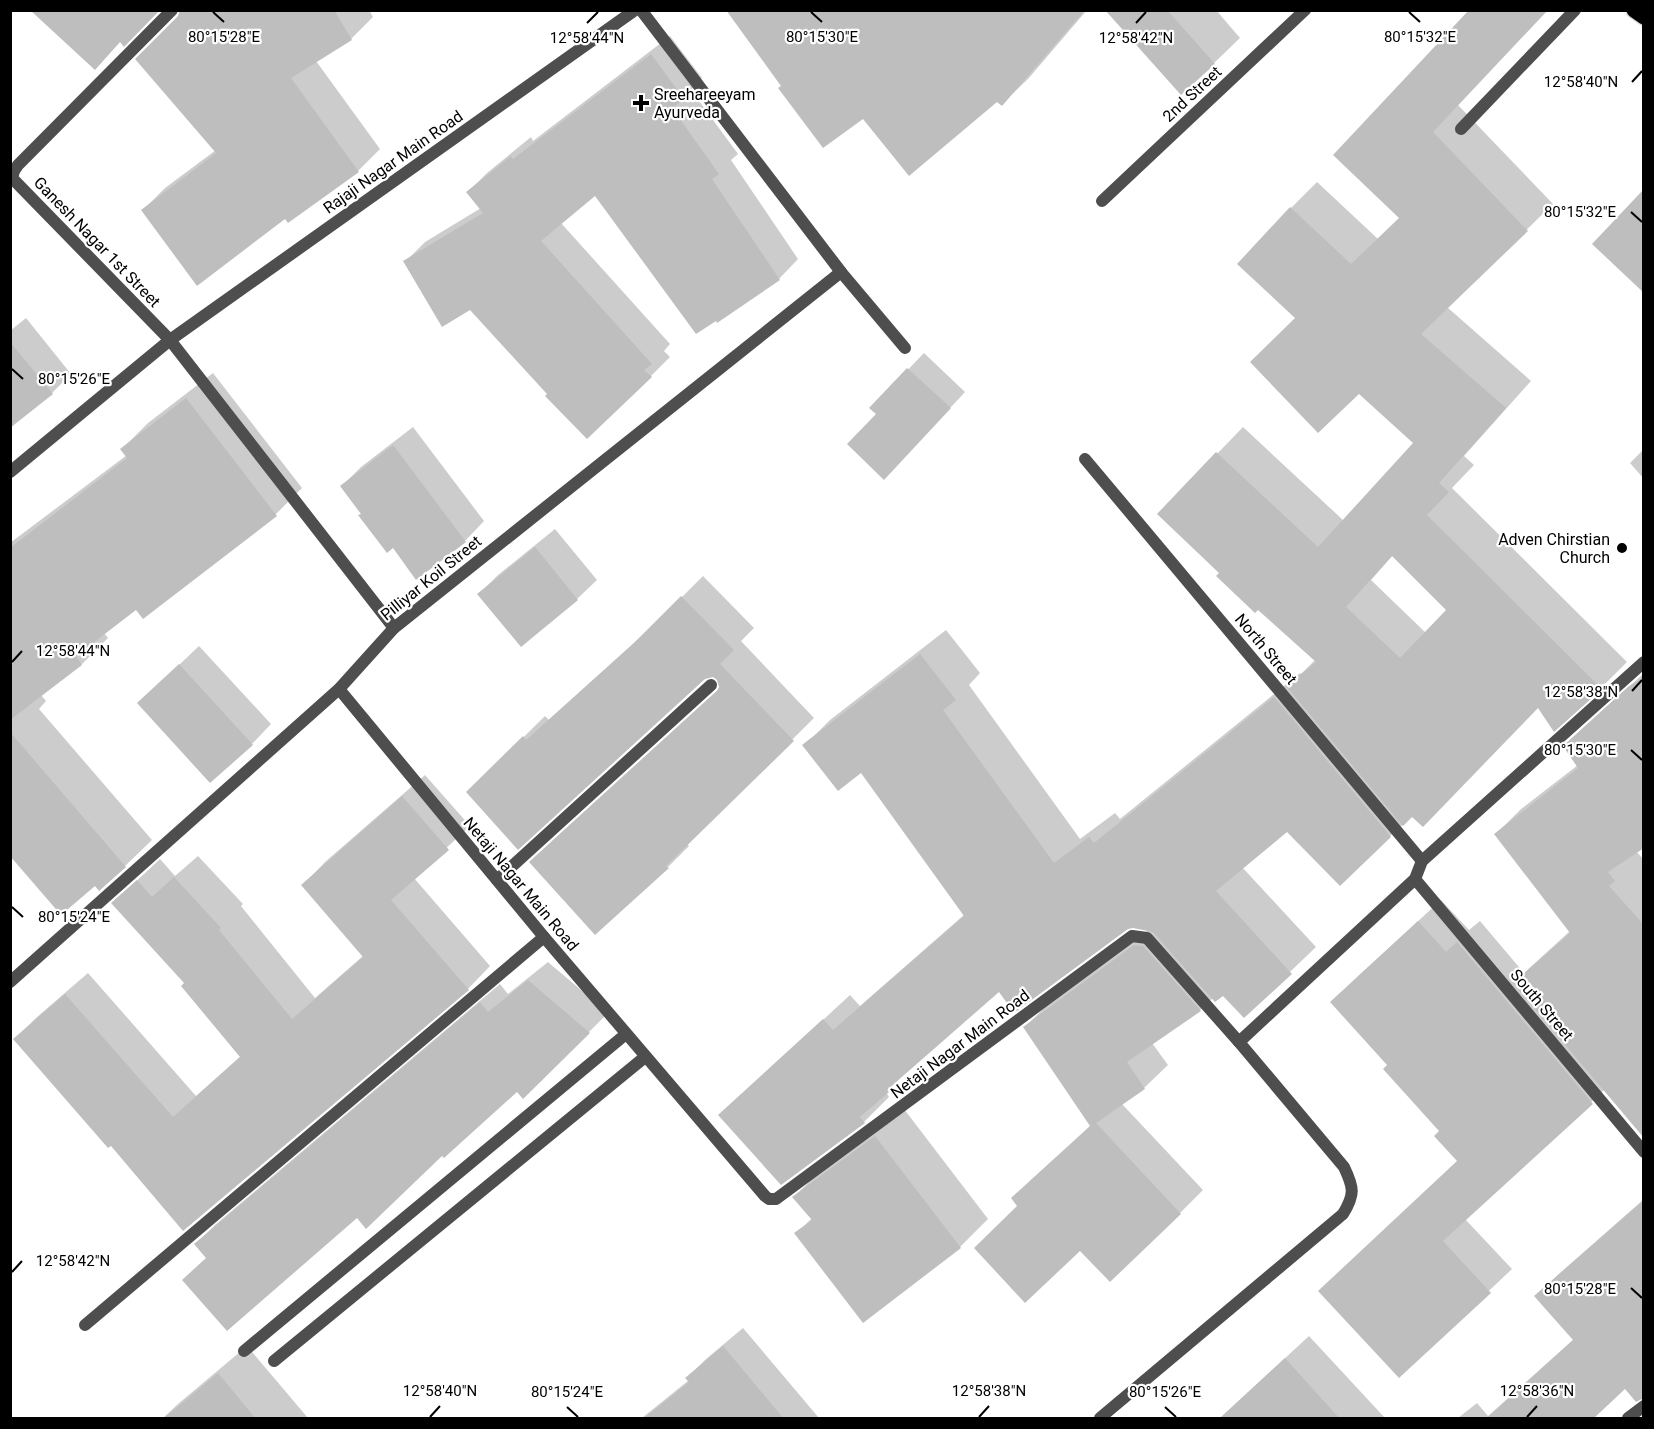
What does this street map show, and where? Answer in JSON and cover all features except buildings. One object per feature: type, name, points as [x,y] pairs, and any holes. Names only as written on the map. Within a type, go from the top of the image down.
[{"type":"main road","points":[[1634,10],[1644,17]]},
{"type":"street","name":"Ganesh Nagar 1st Street","points":[[170,340],[12,178],[18,165],[172,10]]},
{"type":"street","name":"Rajaji Nagar Main Road","points":[[10,472],[170,340],[635,10]]},
{"type":"street","points":[[641,10],[841,272],[905,348]]},
{"type":"street","name":"2nd Street","points":[[1102,201],[1305,10]]},
{"type":"street","points":[[1461,129],[1575,10]]},
{"type":"street","name":"Pilliyar Koil Street","points":[[10,982],[339,689],[394,628],[841,272]]},
{"type":"street","points":[[170,340],[394,628]]},
{"type":"street","name":"North Street","points":[[1085,459],[1422,861]]},
{"type":"street","points":[[1101,1419],[1343,1214],[1352,1199],[1352,1184],[1344,1167],[1239,1042],[1414,879],[1422,861],[1644,662]]},
{"type":"street","points":[[497,880],[711,685]]},
{"type":"street","name":"Netaji Nagar Main Road","points":[[339,689],[645,1057],[769,1199],[776,1199],[1132,936],[1147,938],[1239,1042]]},
{"type":"street","name":"South Street","points":[[1414,879],[1644,1152]]},
{"type":"street","points":[[86,1325],[544,937]]},
{"type":"street","points":[[244,1351],[626,1034]]},
{"type":"street","points":[[274,1361],[645,1057]]},
{"type":"street","points":[[1628,1419],[1644,1406]]},
{"type":"place","name":"Sreehareeyam Ayurveda","points":[[641,103]]},
{"type":"place","name":"Adven Chirstian Church","points":[[1622,548]]}]
